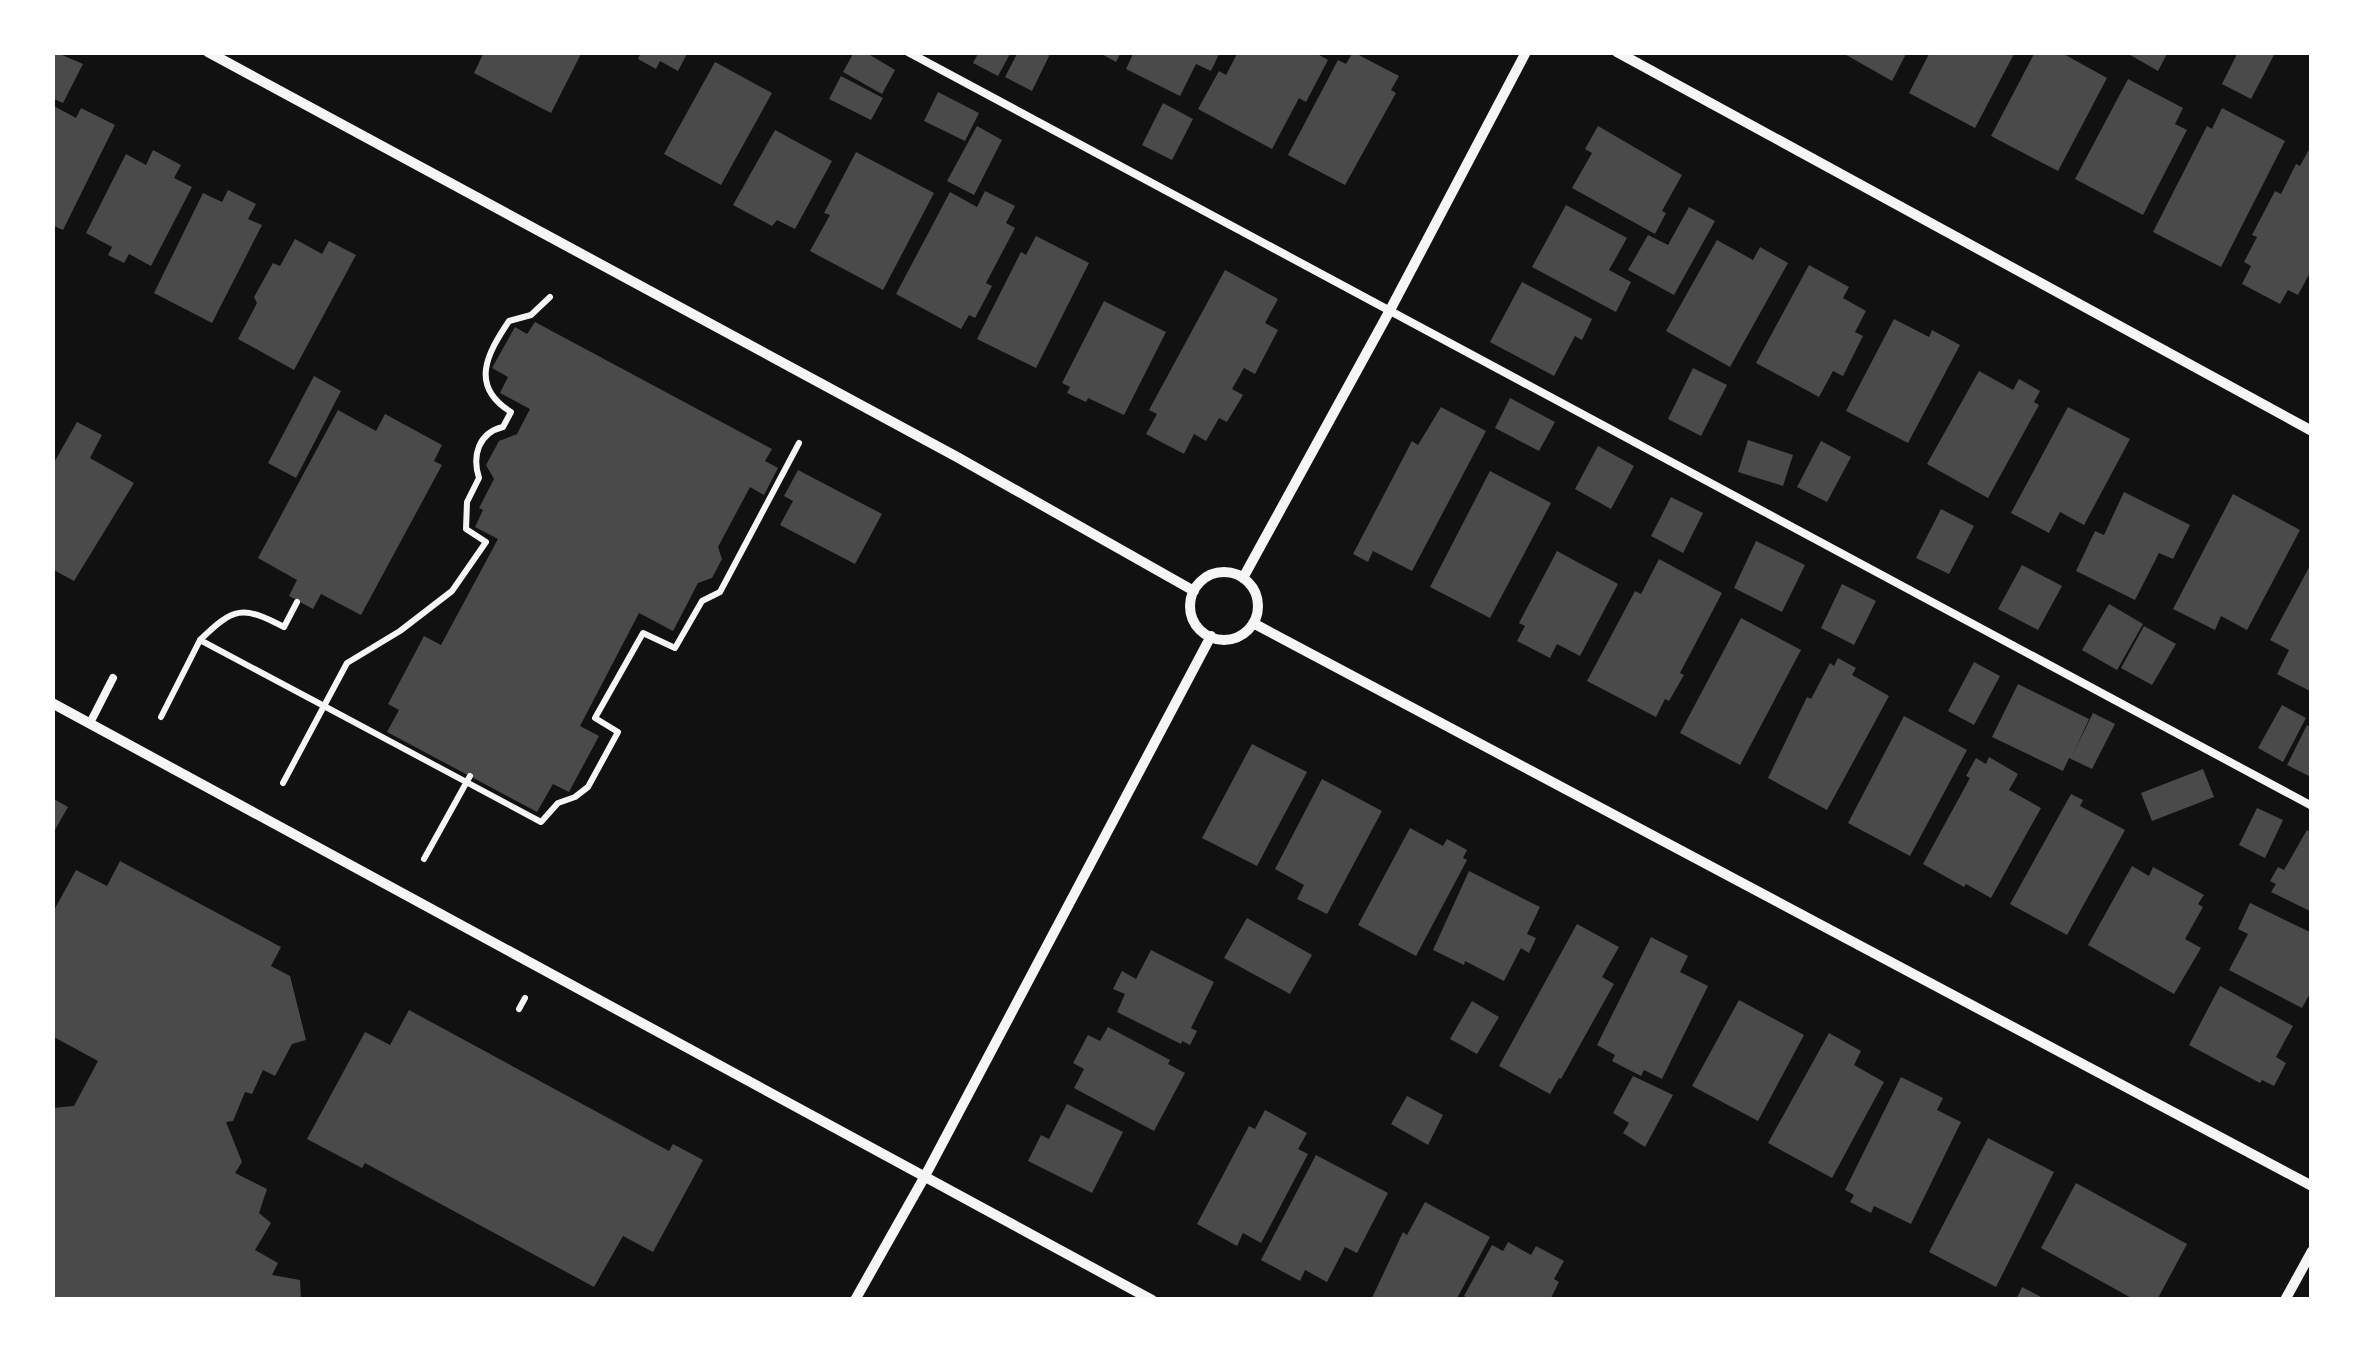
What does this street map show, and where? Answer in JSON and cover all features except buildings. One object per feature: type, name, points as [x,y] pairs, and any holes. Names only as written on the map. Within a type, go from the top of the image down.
[{"type":"street","points":[[208,52],[940,447],[1194,591]]},
{"type":"street","points":[[1243,578],[1526,52]]},
{"type":"street","points":[[1616,52],[2312,431]]},
{"type":"street","points":[[1216,573],[1243,578],[1258,598],[1253,623],[1238,637],[1226,640],[1211,636],[1196,624],[1191,614],[1194,591],[1216,573]]},
{"type":"street","points":[[1253,623],[2312,1186]]},
{"type":"street","points":[[855,1300],[925,1176],[1211,636]]},
{"type":"street","points":[[52,702],[1152,1300]]},
{"type":"street","points":[[2285,1300],[2312,1251]]},
{"type":"lane","points":[[908,52],[2312,806]]},
{"type":"lane","points":[[90,723],[113,678]]},
{"type":"path","points":[[283,783],[347,663],[452,591],[486,542],[466,529],[468,502],[479,478],[476,452],[484,437],[503,427],[511,412],[487,391],[484,371],[496,340],[509,321],[531,315],[550,297]]},
{"type":"path","points":[[200,640],[494,793],[541,822],[558,802],[575,798],[588,787],[618,732],[596,718],[643,632],[676,648],[702,601],[720,592],[800,443]]},
{"type":"path","points":[[161,717],[200,640],[222,619],[238,610],[257,613],[284,627],[297,602]]},
{"type":"path","points":[[424,860],[468,780]]},
{"type":"path","points":[[519,1009],[524,998]]}]
